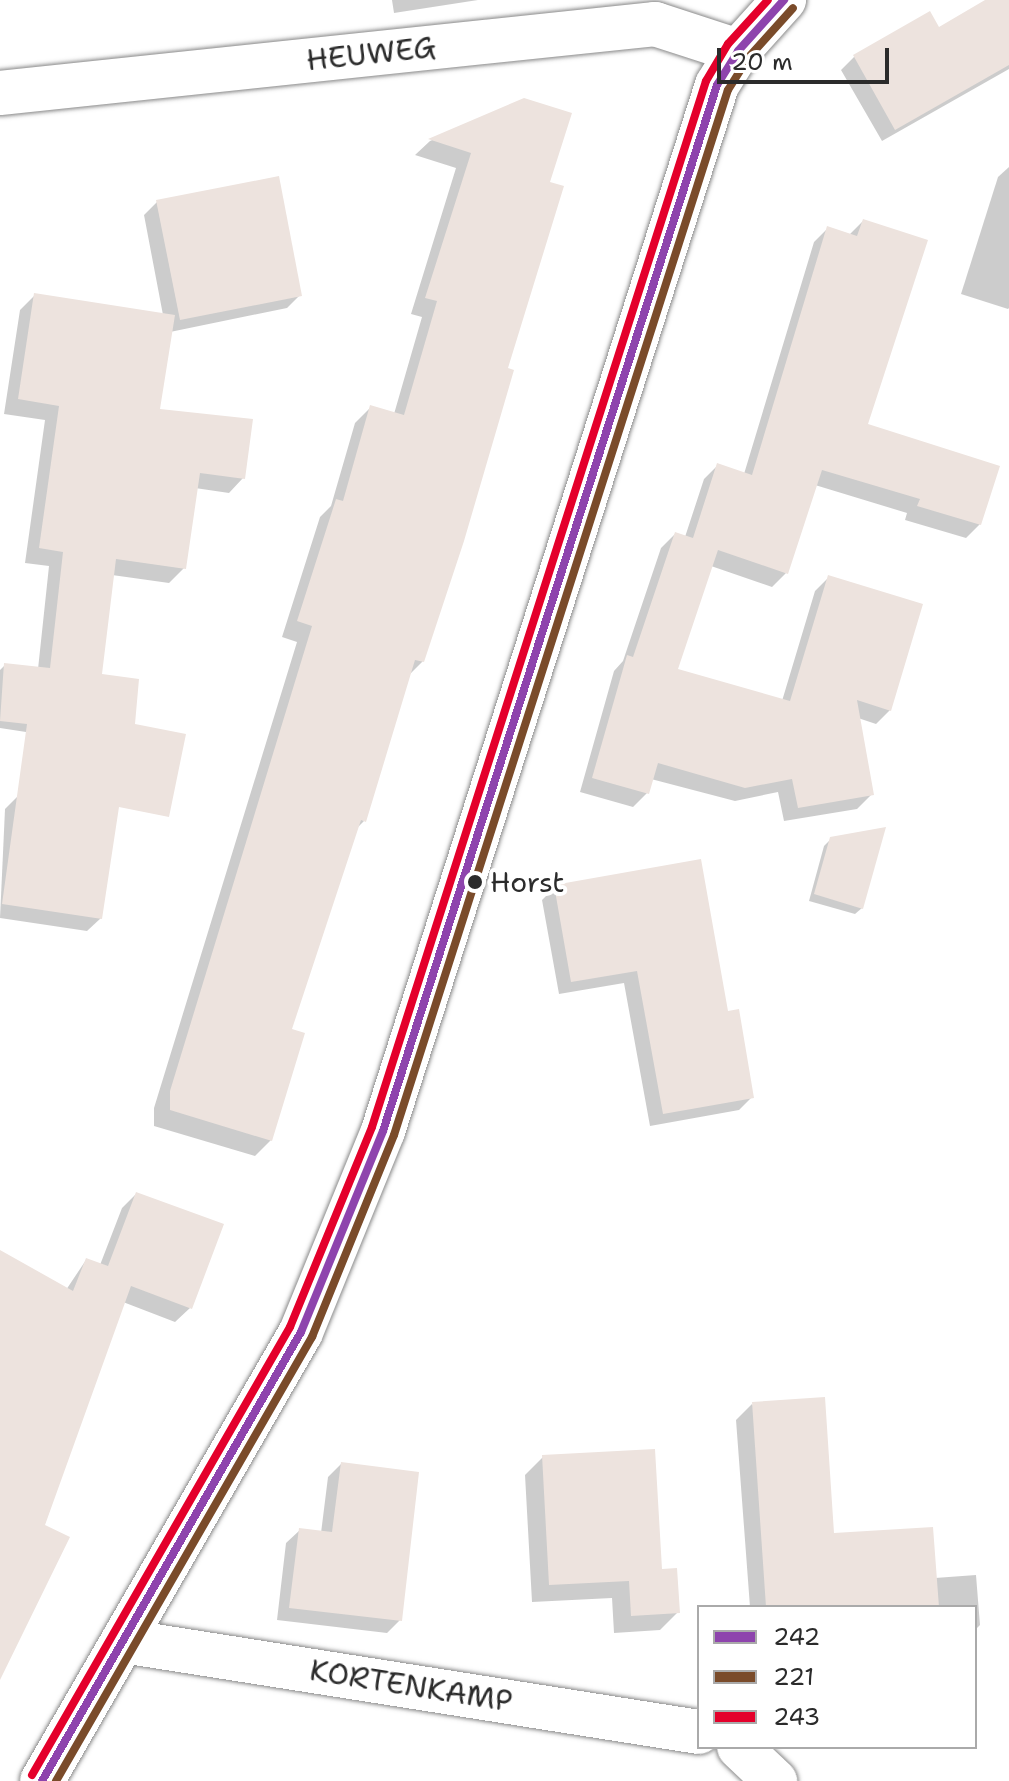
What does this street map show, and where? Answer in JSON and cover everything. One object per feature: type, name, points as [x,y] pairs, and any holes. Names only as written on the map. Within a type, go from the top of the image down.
[{"type":"street","points":[[42,1781],[301,1332],[383,1131],[471,867],[717,85],[738,51],[784,0]]},
{"type":"street","name":"HEUWEG","points":[[1,98],[655,24],[738,51]]},
{"type":"street","name":"KORTENKAMP","points":[[123,1641],[697,1732]]},
{"type":"street","points":[[741,1749],[775,1781]]},
{"type":"building","points":[[985,0],[1009,0],[1009,65],[895,130],[853,55],[930,11],[939,27]]},
{"type":"building","points":[[524,98],[572,113],[550,182],[564,186],[508,368],[514,370],[464,541],[424,662],[415,660],[366,822],[361,820],[292,1029],[305,1033],[272,1141],[170,1110],[170,1091],[312,626],[297,621],[336,499],[343,501],[370,405],[404,415],[437,301],[425,298],[471,153],[428,139]]},
{"type":"building","points":[[279,176],[302,296],[180,320],[156,200]]},
{"type":"building","points":[[863,219],[928,240],[868,424],[1000,466],[981,525],[917,506],[920,499],[822,470],[788,574],[718,550],[678,669],[790,701],[828,575],[923,604],[891,711],[857,700],[874,795],[798,808],[792,779],[745,788],[658,763],[649,794],[592,778],[627,655],[633,657],[675,532],[693,538],[717,463],[752,475],[827,226],[857,236]]},
{"type":"building","points":[[34,293],[175,315],[160,409],[253,419],[245,479],[200,473],[186,569],[116,559],[102,674],[139,679],[135,724],[186,734],[169,817],[119,807],[102,919],[2,904],[27,724],[0,721],[4,663],[50,668],[63,552],[39,548],[59,406],[18,399]]},
{"type":"building","points":[[886,827],[863,909],[814,894],[830,837]]},
{"type":"building","points":[[701,859],[728,1011],[739,1009],[754,1098],[663,1114],[637,971],[571,982],[554,885]]},
{"type":"building","points":[[136,1192],[224,1224],[192,1309],[131,1286],[45,1525],[70,1537],[0,1680],[0,1250],[73,1291],[86,1258],[108,1266]]},
{"type":"building","points":[[825,1397],[834,1533],[933,1527],[939,1605],[766,1605],[752,1402]]},
{"type":"building","points":[[655,1449],[662,1569],[677,1568],[680,1613],[631,1616],[629,1581],[549,1585],[542,1455]]},
{"type":"building","points":[[341,1462],[419,1472],[402,1621],[289,1608],[299,1528],[332,1532]]},
{"type":"transit line","name":"243","points":[[32,1775],[290,1327],[372,1127],[706,81],[728,44],[768,0]]},
{"type":"transit line","name":"242","points":[[42,1781],[301,1332],[383,1131],[717,85],[738,51],[784,0]]},
{"type":"transit line","name":"221","points":[[56,1781],[312,1337],[394,1135],[728,90],[748,58],[793,8]]},
{"type":"place","name":"Horst","points":[[475,882]]}]
